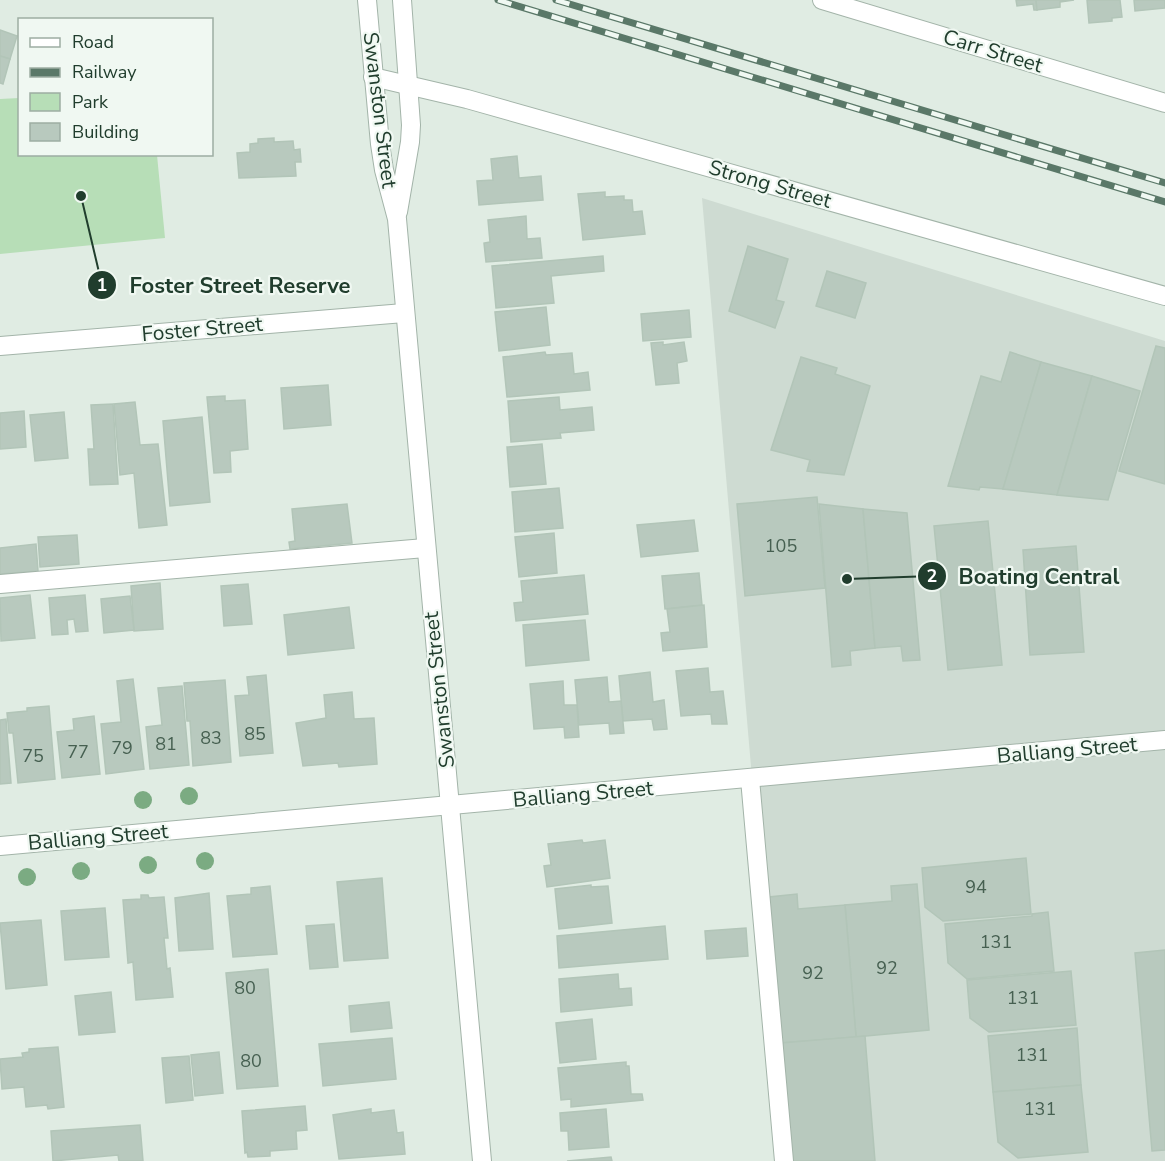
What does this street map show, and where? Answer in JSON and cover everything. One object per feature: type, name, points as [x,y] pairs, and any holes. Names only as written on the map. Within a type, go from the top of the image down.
[{"type":"street","name":"Swanston Street","points":[[367,0],[384,170],[397,219],[482,1161]]},
{"type":"street","name":"Swanston Street","points":[[397,219],[410,142],[402,0]]},
{"type":"street","name":"Carr Street","points":[[822,0],[865,7],[1165,103]]},
{"type":"street","name":"Strong Street","points":[[373,77],[467,99],[1165,296]]},
{"type":"street","name":"Foster Street","points":[[0,346],[404,313]]},
{"type":"street","points":[[0,584],[425,548]]},
{"type":"street","name":"Balliang Street","points":[[0,846],[1165,740]]},
{"type":"street","points":[[750,779],[784,1161]]},
{"type":"shaded area","points":[[702,198],[1165,341],[1165,1161],[785,1161]]},
{"type":"green space","points":[[18,98],[18,156],[157,156],[165,238],[0,254],[0,99]]},
{"type":"building","points":[[1016,0],[1036,0],[1037,10],[1034,10],[1033,4],[1017,6]]},
{"type":"building","points":[[1036,0],[1074,0],[1060,2],[1060,7],[1037,10]]},
{"type":"building","points":[[1087,0],[1120,0],[1122,17],[1112,18],[1112,21],[1089,23]]},
{"type":"building","points":[[1134,0],[1165,0],[1165,8],[1135,11]]},
{"type":"building","points":[[0,30],[17,36],[10,59],[0,56]]},
{"type":"building","points":[[0,56],[10,59],[3,84],[0,83]]},
{"type":"building","points":[[274,138],[274,142],[293,141],[294,150],[300,149],[301,162],[295,162],[296,176],[239,178],[237,153],[250,152],[250,144],[258,143],[258,139]]},
{"type":"building","points":[[517,156],[519,178],[541,176],[543,200],[479,205],[477,181],[493,180],[491,159]]},
{"type":"building","points":[[605,192],[605,197],[624,196],[624,200],[632,200],[633,212],[642,211],[645,234],[583,240],[578,194]]},
{"type":"building","points":[[526,216],[527,239],[540,238],[542,258],[486,262],[484,243],[490,242],[488,220]]},
{"type":"building","points":[[748,246],[788,259],[776,300],[784,302],[775,328],[729,311]]},
{"type":"building","points":[[603,256],[604,271],[551,276],[554,303],[496,308],[492,266]]},
{"type":"building","points":[[827,271],[866,283],[855,318],[816,306]]},
{"type":"building","points":[[546,307],[550,345],[499,351],[495,312]]},
{"type":"building","points":[[689,310],[691,337],[643,341],[641,314]]},
{"type":"building","points":[[663,342],[663,345],[684,342],[687,361],[677,363],[679,383],[656,385],[651,343]]},
{"type":"building","points":[[1156,346],[1165,348],[1165,484],[1119,471]]},
{"type":"building","points":[[545,352],[546,355],[572,353],[574,374],[588,372],[590,390],[507,397],[503,357]]},
{"type":"building","points":[[1010,352],[1041,362],[1003,489],[980,487],[979,490],[948,486],[981,376],[1001,382]]},
{"type":"building","points":[[801,357],[837,368],[835,374],[870,386],[844,475],[807,471],[810,460],[771,450]]},
{"type":"building","points":[[1041,362],[1092,376],[1057,495],[1003,489]]},
{"type":"building","points":[[1092,376],[1140,391],[1108,500],[1057,495]]},
{"type":"building","points":[[328,385],[331,425],[284,429],[281,388]]},
{"type":"building","points":[[225,396],[225,401],[245,400],[248,449],[230,451],[231,472],[214,473],[207,397]]},
{"type":"building","points":[[559,397],[560,410],[592,407],[594,430],[560,433],[561,438],[511,442],[508,401]]},
{"type":"building","points":[[135,402],[140,445],[158,444],[167,525],[139,528],[134,473],[120,475],[114,404]]},
{"type":"building","points":[[113,404],[118,484],[90,485],[88,449],[94,449],[91,405]]},
{"type":"building","points":[[24,411],[26,447],[0,449],[0,413]]},
{"type":"building","points":[[64,412],[68,458],[35,461],[30,415]]},
{"type":"building","points":[[202,417],[210,502],[170,506],[163,421]]},
{"type":"building","points":[[542,444],[546,484],[510,487],[507,447]]},
{"type":"building","points":[[559,488],[563,528],[515,532],[512,492]]},
{"type":"building","points":[[817,497],[825,588],[745,596],[737,504]]},
{"type":"building","points":[[347,504],[352,543],[290,549],[289,542],[295,541],[292,509]]},
{"type":"building","points":[[819,504],[863,509],[875,648],[850,651],[851,665],[832,667]]},
{"type":"building","points":[[863,509],[907,513],[920,660],[903,661],[901,646],[875,648]]},
{"type":"building","points":[[694,520],[698,551],[641,557],[637,525]]},
{"type":"building","points":[[988,521],[1002,665],[948,670],[934,526]]},
{"type":"building","points":[[554,533],[557,573],[519,577],[515,537]]},
{"type":"building","points":[[77,535],[79,564],[40,567],[38,537]]},
{"type":"building","points":[[36,544],[38,571],[0,574],[0,548]]},
{"type":"building","points":[[1076,546],[1084,652],[1030,655],[1023,550]]},
{"type":"building","points":[[699,573],[702,605],[665,609],[662,576]]},
{"type":"building","points":[[584,575],[588,614],[516,621],[514,603],[523,602],[521,581]]},
{"type":"building","points":[[160,583],[163,629],[134,631],[131,586]]},
{"type":"building","points":[[248,584],[252,624],[224,626],[221,586]]},
{"type":"building","points":[[30,595],[35,638],[1,641],[0,598]]},
{"type":"building","points":[[85,595],[88,631],[76,632],[74,619],[67,620],[68,634],[52,635],[49,598]]},
{"type":"building","points":[[130,596],[134,630],[104,633],[101,599]]},
{"type":"building","points":[[704,605],[707,647],[663,651],[661,633],[670,632],[667,609]]},
{"type":"building","points":[[349,607],[354,648],[288,655],[284,615]]},
{"type":"building","points":[[585,620],[589,660],[526,666],[523,625]]},
{"type":"building","points":[[708,668],[710,692],[723,691],[727,724],[712,724],[711,714],[681,716],[676,671]]},
{"type":"building","points":[[650,672],[653,702],[664,700],[667,729],[654,730],[652,719],[623,721],[619,676]]},
{"type":"building","points":[[266,675],[273,753],[240,756],[235,696],[249,695],[247,677]]},
{"type":"building","points":[[607,677],[609,702],[621,701],[624,733],[610,734],[609,723],[579,725],[575,680]]},
{"type":"building","points":[[133,679],[144,769],[106,774],[101,724],[121,722],[117,681]]},
{"type":"building","points":[[225,680],[231,762],[193,766],[190,721],[187,721],[184,683]]},
{"type":"building","points":[[563,681],[564,705],[577,705],[579,737],[565,738],[564,727],[534,729],[530,684]]},
{"type":"building","points":[[182,686],[189,765],[150,769],[146,727],[162,725],[158,688]]},
{"type":"building","points":[[352,692],[354,719],[374,718],[377,764],[339,767],[338,763],[303,766],[296,723],[326,718],[324,695]]},
{"type":"building","points":[[49,706],[55,779],[18,783],[13,733],[9,733],[7,713]]},
{"type":"building","points":[[94,716],[100,774],[62,778],[57,732],[74,730],[73,719]]},
{"type":"building","points":[[6,719],[11,783],[0,784],[0,720]]},
{"type":"building","points":[[582,840],[583,843],[605,840],[610,878],[547,887],[544,866],[551,865],[548,844]]},
{"type":"building","points":[[1026,858],[1031,914],[943,921],[925,907],[922,868]]},
{"type":"building","points":[[382,878],[388,958],[344,961],[337,882]]},
{"type":"building","points":[[917,884],[929,1030],[856,1037],[845,905],[892,901],[891,886]]},
{"type":"building","points":[[591,885],[591,887],[608,886],[612,923],[559,929],[555,889]]},
{"type":"building","points":[[270,886],[277,954],[233,957],[227,896],[251,894],[251,888]]},
{"type":"building","points":[[209,893],[213,949],[179,951],[175,898]]},
{"type":"building","points":[[797,894],[798,909],[845,905],[856,1037],[781,1043],[769,897]]},
{"type":"building","points":[[141,895],[148,895],[149,898],[164,897],[168,938],[164,938],[173,997],[136,1000],[133,962],[128,963],[123,900],[141,899]]},
{"type":"building","points":[[105,908],[109,957],[65,960],[61,911]]},
{"type":"building","points":[[1048,912],[1054,971],[967,979],[948,963],[945,924],[1032,916],[1032,914]]},
{"type":"building","points":[[41,920],[47,985],[6,989],[0,923]]},
{"type":"building","points":[[334,924],[338,967],[310,969],[306,926]]},
{"type":"building","points":[[665,926],[668,959],[559,968],[557,936]]},
{"type":"building","points":[[746,928],[748,956],[707,959],[705,931]]},
{"type":"building","points":[[1165,950],[1165,1150],[1152,1151],[1135,953]]},
{"type":"building","points":[[268,969],[278,1086],[237,1089],[226,973]]},
{"type":"building","points":[[1071,971],[1076,1025],[989,1032],[970,1018],[967,980]]},
{"type":"building","points":[[618,974],[619,989],[631,988],[632,1005],[561,1012],[559,979]]},
{"type":"building","points":[[111,992],[115,1032],[79,1035],[75,996]]},
{"type":"building","points":[[389,1002],[392,1028],[351,1032],[349,1006]]},
{"type":"building","points":[[592,1019],[596,1059],[560,1063],[556,1023]]},
{"type":"building","points":[[1077,1028],[1081,1085],[993,1092],[988,1036]]},
{"type":"building","points":[[865,1036],[875,1161],[790,1161],[781,1043]]},
{"type":"building","points":[[392,1038],[396,1079],[323,1086],[319,1044]]},
{"type":"building","points":[[58,1047],[64,1107],[48,1109],[47,1105],[26,1107],[24,1087],[2,1089],[0,1059],[23,1057],[22,1053],[29,1052],[29,1049]]},
{"type":"building","points":[[219,1052],[223,1093],[195,1096],[191,1055]]},
{"type":"building","points":[[189,1056],[193,1100],[166,1103],[162,1058]]},
{"type":"building","points":[[626,1062],[626,1066],[629,1066],[631,1094],[642,1094],[643,1100],[571,1107],[571,1099],[561,1100],[558,1068]]},
{"type":"building","points":[[1081,1085],[1088,1152],[1018,1158],[998,1142],[993,1092]]},
{"type":"building","points":[[305,1106],[307,1130],[296,1131],[297,1149],[270,1151],[270,1156],[248,1157],[247,1152],[245,1153],[242,1111]]},
{"type":"building","points":[[371,1109],[371,1113],[394,1110],[397,1133],[403,1132],[405,1154],[339,1159],[333,1115]]},
{"type":"building","points":[[606,1109],[609,1147],[569,1150],[568,1131],[561,1131],[560,1113]]},
{"type":"building","points":[[140,1125],[143,1161],[119,1161],[118,1155],[53,1161],[51,1131]]},
{"type":"building","points":[[611,1157],[612,1161],[567,1161]]},
{"type":"railway","points":[[498,0],[1165,202]]},
{"type":"railway","points":[[556,0],[1165,183]]},
{"type":"place","name":"Foster Street Reserve","points":[[81,196]]},
{"type":"place","name":"Boating Central","points":[[847,579]]}]
